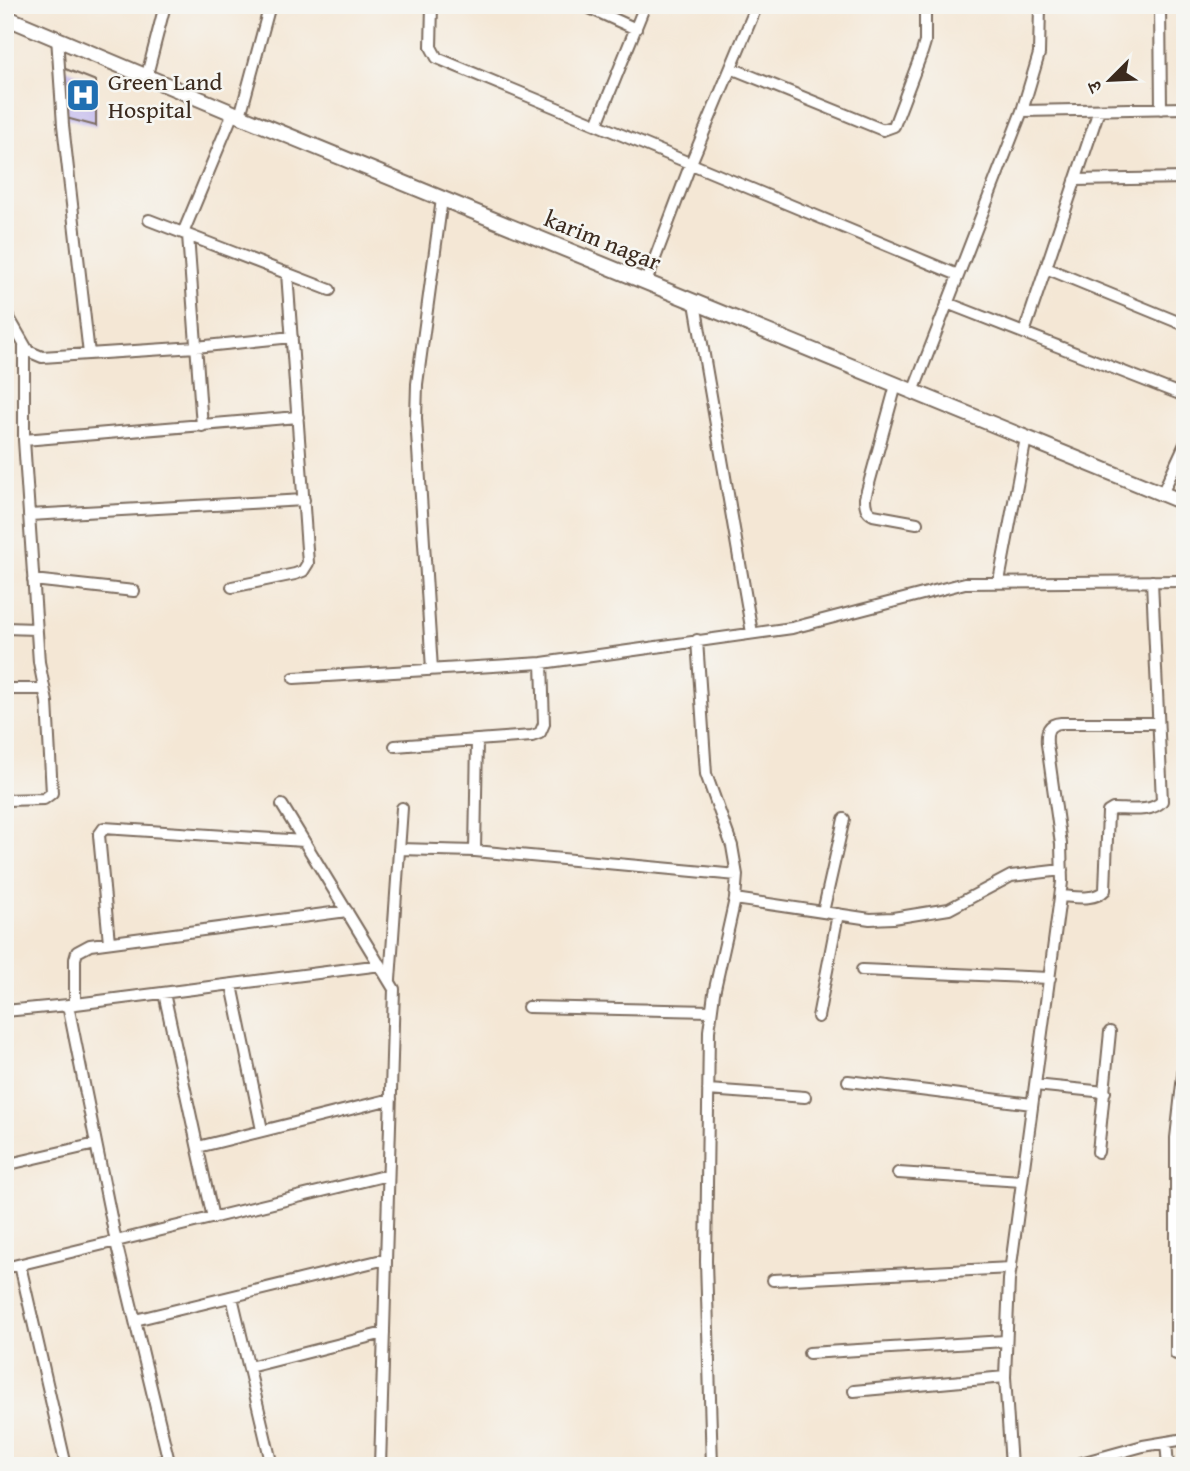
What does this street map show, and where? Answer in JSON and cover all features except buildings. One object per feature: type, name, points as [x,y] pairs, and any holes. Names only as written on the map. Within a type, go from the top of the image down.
[{"type":"street","points":[[147,75],[165,5]]},
{"type":"street","points":[[202,426],[185,234],[237,114],[270,5]]},
{"type":"street","points":[[432,5],[431,47],[437,58],[958,275]]},
{"type":"street","points":[[583,5],[636,29]]},
{"type":"street","points":[[597,124],[645,5]]},
{"type":"street","points":[[646,282],[691,163],[757,5]]},
{"type":"street","points":[[731,68],[883,130],[889,129],[894,126],[922,52],[925,41],[925,5]]},
{"type":"street","points":[[913,392],[1021,111],[1039,54],[1040,5]]},
{"type":"street","points":[[1160,5],[1161,109]]},
{"type":"street","name":"karim nagar","points":[[5,17],[1185,503]]},
{"type":"street","points":[[57,37],[63,125],[89,354]]},
{"type":"street","points":[[1021,111],[1185,108]]},
{"type":"street","points":[[1024,333],[1099,110]]},
{"type":"street","points":[[1075,180],[1185,178]]},
{"type":"street","points":[[432,669],[416,418],[417,384],[442,199]]},
{"type":"street","points":[[149,220],[330,290]]},
{"type":"street","points":[[1046,268],[1185,325]]},
{"type":"street","points":[[232,587],[303,571],[308,563],[287,274]]},
{"type":"street","points":[[695,303],[752,633]]},
{"type":"street","points":[[947,303],[1185,396]]},
{"type":"street","points":[[5,311],[24,344],[34,356],[42,357],[196,348],[292,337]]},
{"type":"street","points":[[5,800],[44,799],[52,793],[44,689],[36,629],[24,440],[24,344]]},
{"type":"street","points":[[896,385],[865,506],[873,515],[917,523]]},
{"type":"street","points":[[24,440],[298,417]]},
{"type":"street","points":[[999,581],[1026,438]]},
{"type":"street","points":[[1162,494],[1185,444]]},
{"type":"street","points":[[29,515],[304,500]]},
{"type":"street","points":[[33,580],[134,591]]},
{"type":"street","points":[[294,678],[542,663],[800,626],[947,586],[999,581],[1185,581]]},
{"type":"street","points":[[1061,897],[1094,897],[1103,894],[1108,812],[1113,809],[1153,808],[1162,802],[1152,581]]},
{"type":"street","points":[[5,628],[36,629]]},
{"type":"street","points":[[698,640],[706,774],[732,846],[737,875],[711,1011],[706,1268],[712,1466]]},
{"type":"street","points":[[395,746],[532,736],[540,733],[544,724],[542,663]]},
{"type":"street","points":[[5,689],[44,689]]},
{"type":"street","points":[[1011,1466],[1005,1341],[1011,1268],[1061,897],[1062,870],[1047,729],[1051,725],[1061,723],[1158,723]]},
{"type":"street","points":[[475,851],[477,740]]},
{"type":"street","points":[[282,805],[381,965],[394,995],[380,1466]]},
{"type":"street","points":[[390,981],[402,808]]},
{"type":"street","points":[[823,912],[844,819]]},
{"type":"street","points":[[109,943],[99,835],[104,828],[304,841]]},
{"type":"street","points":[[399,849],[475,851],[737,875]]},
{"type":"street","points":[[734,899],[878,919],[955,907],[1011,876],[1062,870]]},
{"type":"street","points":[[145,1466],[169,1463],[116,1242],[96,1144],[71,1004],[77,952],[90,945],[348,911]]},
{"type":"street","points":[[818,1017],[838,914]]},
{"type":"street","points":[[5,1011],[381,965]]},
{"type":"street","points":[[862,970],[1050,978]]},
{"type":"street","points":[[232,985],[262,1130]]},
{"type":"street","points":[[164,993],[213,1218]]},
{"type":"street","points":[[527,1007],[711,1011]]},
{"type":"street","points":[[1098,1153],[1110,1032]]},
{"type":"street","points":[[1176,1354],[1180,1171],[1176,1125],[1183,1090],[1185,1056]]},
{"type":"street","points":[[848,1081],[1032,1104]]},
{"type":"street","points":[[1035,1085],[1105,1092]]},
{"type":"street","points":[[708,1090],[805,1097]]},
{"type":"street","points":[[198,1147],[391,1099]]},
{"type":"street","points":[[5,1165],[96,1144]]},
{"type":"street","points":[[898,1173],[1022,1181]]},
{"type":"street","points":[[5,1268],[388,1175]]},
{"type":"street","points":[[135,1320],[386,1259]]},
{"type":"street","points":[[20,1265],[66,1466]]},
{"type":"street","points":[[773,1280],[1011,1268]]},
{"type":"street","points":[[232,1297],[272,1466]]},
{"type":"street","points":[[249,1367],[384,1333]]},
{"type":"street","points":[[809,1353],[1005,1341]]},
{"type":"street","points":[[854,1391],[1005,1377]]},
{"type":"street","points":[[1069,1466],[1166,1441],[1185,1439]]},
{"type":"street","points":[[1166,1441],[1168,1466]]},
{"type":"place","name":"Green Land Hospital","points":[[83,95]]}]
